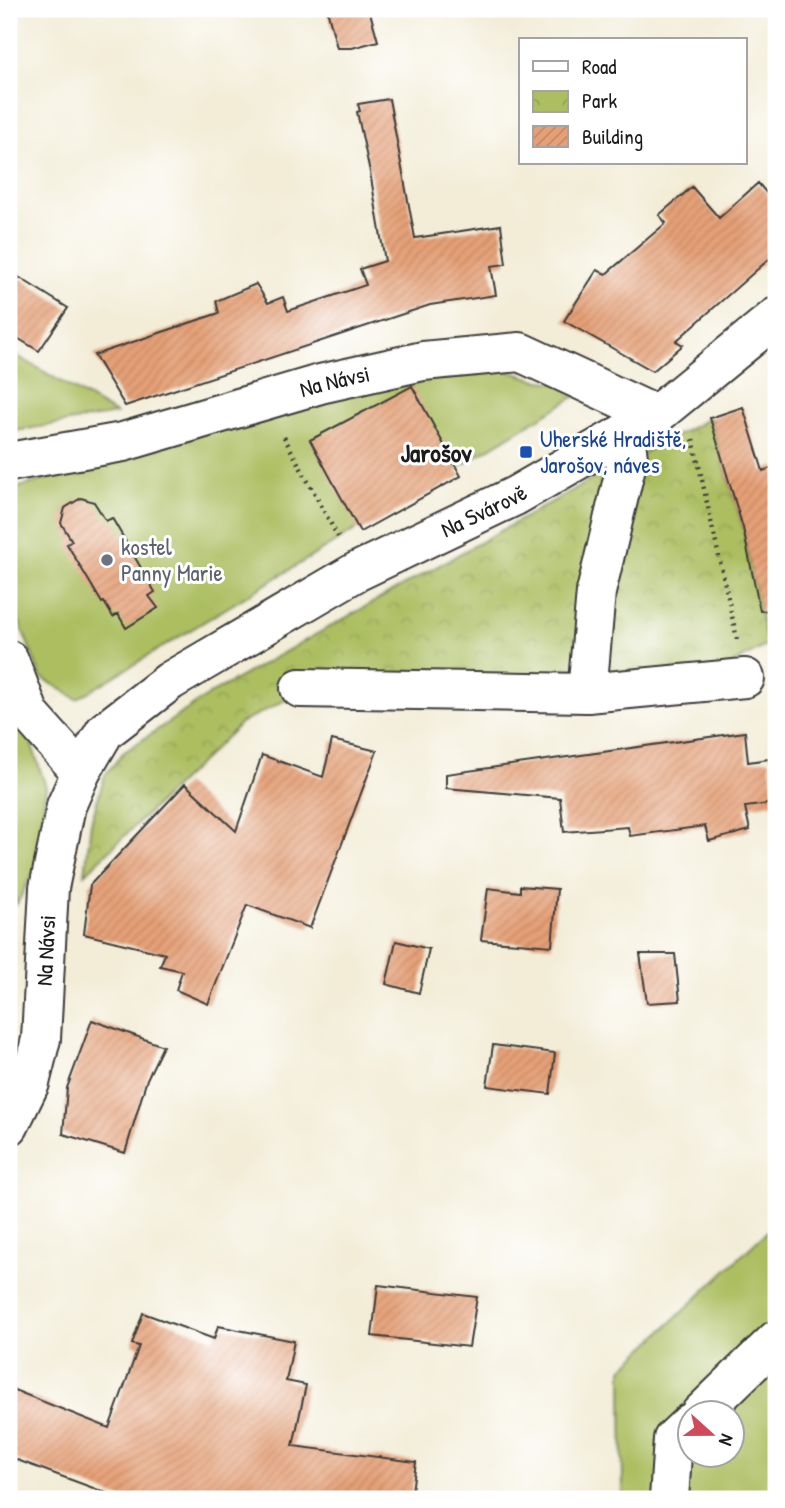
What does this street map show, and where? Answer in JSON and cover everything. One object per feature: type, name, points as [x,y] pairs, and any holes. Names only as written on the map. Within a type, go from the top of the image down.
[{"type":"street","name":"Na Svárově","points":[[356,572],[515,496],[640,424],[776,317]]},
{"type":"street","name":"Na Návsi","points":[[9,462],[123,442],[320,384],[423,361],[520,352],[640,424]]},
{"type":"street","points":[[587,693],[596,592],[628,458],[640,424]]},
{"type":"street","name":"Na Návsi","points":[[9,1126],[30,1083],[41,1039],[50,888],[66,806],[81,772],[105,731],[170,681],[356,572]]},
{"type":"street","points":[[9,660],[30,715],[81,772]]},
{"type":"street","points":[[300,688],[587,693],[745,678]]},
{"type":"street","points":[[714,1400],[776,1340]]},
{"type":"street","points":[[669,1499],[673,1439],[676,1436]]},
{"type":"path","points":[[265,401],[356,572]]},
{"type":"path","points":[[693,437],[745,678]]},
{"type":"green space","points":[[9,351],[116,414],[9,432]]},
{"type":"green space","points":[[465,357],[540,381],[592,386],[77,699],[41,677],[9,596],[9,490]]},
{"type":"green space","points":[[710,418],[743,528],[767,645],[729,666],[546,680],[322,681],[241,723],[85,874],[91,822],[105,775],[123,753],[210,694],[602,474]]},
{"type":"green space","points":[[9,677],[46,787],[35,869],[17,904],[9,876]]},
{"type":"green space","points":[[776,1223],[776,1499],[623,1499],[622,1369]]},
{"type":"building","points":[[327,9],[369,9],[378,41],[352,48],[337,48]]},
{"type":"building","points":[[389,99],[415,238],[501,225],[506,264],[491,266],[496,295],[430,305],[125,406],[94,355],[219,313],[216,301],[256,284],[268,303],[283,297],[288,311],[366,285],[360,269],[385,261],[357,112],[360,111],[358,104]]},
{"type":"building","points":[[758,183],[776,204],[776,253],[676,341],[683,345],[653,371],[564,321],[597,270],[606,274],[666,223],[659,215],[692,187],[719,218]]},
{"type":"building","points":[[9,271],[68,308],[39,351],[9,333]]},
{"type":"building","points":[[412,386],[461,476],[360,532],[310,440]]},
{"type":"building","points":[[743,407],[763,471],[776,466],[776,610],[760,611],[743,528],[710,418]]},
{"type":"building","name":"kostel Panny Marie","points":[[81,498],[94,502],[106,521],[112,518],[155,592],[149,596],[158,608],[126,628],[118,614],[113,617],[104,602],[102,603],[67,544],[72,541],[61,523],[65,508]]},
{"type":"building","points":[[745,732],[748,762],[769,759],[776,803],[745,807],[750,830],[709,841],[705,826],[630,836],[628,827],[564,832],[560,798],[446,788],[446,774]]},
{"type":"building","points":[[332,740],[377,751],[310,928],[247,905],[208,1004],[176,990],[182,971],[160,966],[165,954],[84,934],[90,885],[185,784],[236,831],[262,755],[323,777]]},
{"type":"building","points":[[520,886],[557,889],[552,946],[481,940],[488,888],[520,892]]},
{"type":"building","points":[[396,941],[429,949],[419,993],[386,984]]},
{"type":"building","points":[[640,954],[675,954],[680,1001],[647,1003]]},
{"type":"building","points":[[92,1020],[163,1046],[147,1079],[125,1153],[63,1134],[67,1088]]},
{"type":"building","points":[[493,1045],[555,1053],[550,1094],[487,1086]]},
{"type":"building","points":[[378,1285],[477,1297],[469,1347],[372,1336]]},
{"type":"building","points":[[143,1313],[214,1339],[218,1326],[294,1341],[286,1381],[306,1385],[293,1446],[416,1462],[411,1499],[123,1499],[9,1457],[9,1388],[109,1428],[139,1346],[132,1344]]},
{"type":"place","name":"Uherské Hradiště, Jarošov, náves","points":[[526,452]]},
{"type":"place","name":"kostel Panny Marie","points":[[107,560]]},
{"type":"district","name":"Jarošov","points":[[436,453]]}]
